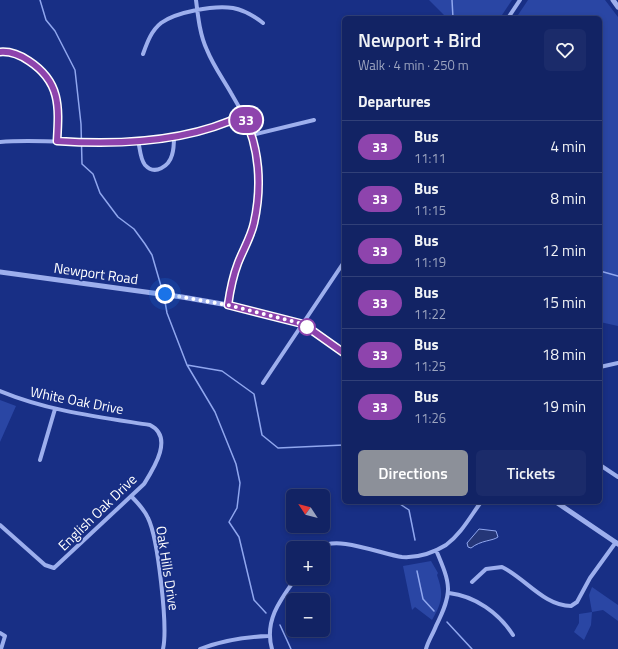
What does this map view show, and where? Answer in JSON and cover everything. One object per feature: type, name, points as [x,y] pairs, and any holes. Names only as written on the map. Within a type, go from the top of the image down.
[{"type":"street","points":[[196,0],[206,50],[243,115],[252,135],[257,159],[258,197],[254,223],[237,265],[228,305]]},
{"type":"street","points":[[509,16],[520,0]]},
{"type":"street","points":[[613,0],[618,7]]},
{"type":"street","points":[[143,54],[149,38],[161,23],[181,13],[217,8],[232,8],[254,16],[263,23]]},
{"type":"street","points":[[0,52],[6,52],[23,57],[47,75],[58,98],[57,141]]},
{"type":"street","points":[[0,142],[57,141],[86,143],[174,136],[216,127],[243,115]]},
{"type":"street","points":[[252,135],[314,120]]},
{"type":"street","points":[[138,140],[144,164],[150,169],[156,170],[162,168],[169,162],[174,149],[174,136]]},
{"type":"street","points":[[264,383],[342,265]]},
{"type":"street","name":"Newport Road","points":[[0,272],[163,294],[228,305],[303,324],[342,352]]},
{"type":"street","points":[[602,367],[618,363]]},
{"type":"street","name":"White Oak Drive","points":[[0,392],[20,400],[54,410],[150,425]]},
{"type":"street","points":[[40,460],[54,410]]},
{"type":"street","name":"English Oak Drive","points":[[0,525],[49,567],[54,568],[144,484],[153,470],[160,454],[162,437],[160,431],[150,425]]},
{"type":"street","points":[[602,466],[618,477]]},
{"type":"street","name":"Oak Hills Drive","points":[[131,496],[140,505],[149,518],[154,537],[164,611],[163,649]]},
{"type":"street","points":[[330,544],[354,546],[402,557],[418,556],[436,550],[453,539],[479,504]]},
{"type":"street","points":[[472,582],[486,569],[502,567],[557,603],[565,606],[574,605],[590,578],[617,543],[559,504]]},
{"type":"street","points":[[426,649],[445,608],[449,593],[448,578],[436,550]]},
{"type":"street","points":[[272,649],[268,636],[276,608],[291,585]]},
{"type":"street","points":[[449,593],[470,598],[506,624],[513,635]]},
{"type":"street","points":[[0,633],[5,636],[1,649]]},
{"type":"street","points":[[200,649],[219,642],[237,638],[268,636]]},
{"type":"shaded area","points":[[429,0],[512,0],[501,16],[445,16]]},
{"type":"shaded area","points":[[528,0],[605,0],[618,17],[618,326],[602,322],[602,16],[517,16]]},
{"type":"shaded area","points":[[0,400],[16,406],[0,442]]},
{"type":"shaded area","points":[[479,529],[496,531],[498,537],[479,543],[471,548],[468,547],[467,543]]},
{"type":"shaded area","points":[[431,561],[438,573],[437,575],[441,588],[440,603],[432,620],[415,607],[412,610],[403,566]]},
{"type":"shaded area","points":[[592,587],[618,605],[618,621],[603,610],[592,612],[589,595]]},
{"type":"shaded area","points":[[592,612],[591,625],[584,640],[574,632],[579,623],[579,614]]},
{"type":"waterway","points":[[40,0],[46,20],[55,31],[75,70],[81,124],[82,164],[93,174],[100,193],[118,217],[134,229],[152,255],[163,293]]},
{"type":"waterway","points":[[452,0],[453,16]]},
{"type":"waterway","points":[[602,272],[618,276]]},
{"type":"waterway","points":[[164,296],[167,313],[187,365],[215,412],[236,464],[240,483],[237,508],[229,522],[239,537],[254,600],[266,613]]},
{"type":"waterway","points":[[187,365],[222,371],[254,394],[262,435],[278,448],[342,445]]},
{"type":"waterway","points":[[400,504],[409,510],[415,540]]},
{"type":"waterway","points":[[417,571],[423,599],[434,611]]},
{"type":"waterway","points":[[447,622],[472,649]]},
{"type":"waterway","points":[[280,625],[291,649]]},
{"type":"bus line","name":"33","points":[[0,52],[6,52],[23,57],[47,75],[58,98],[59,116],[57,141],[105,143],[174,136],[216,127],[243,115],[252,135],[257,159],[258,197],[254,223],[237,265],[231,285],[228,305],[303,324],[342,352]]},
{"type":"route","points":[[165,294],[228,305],[303,324],[310,329],[307,327]]}]
